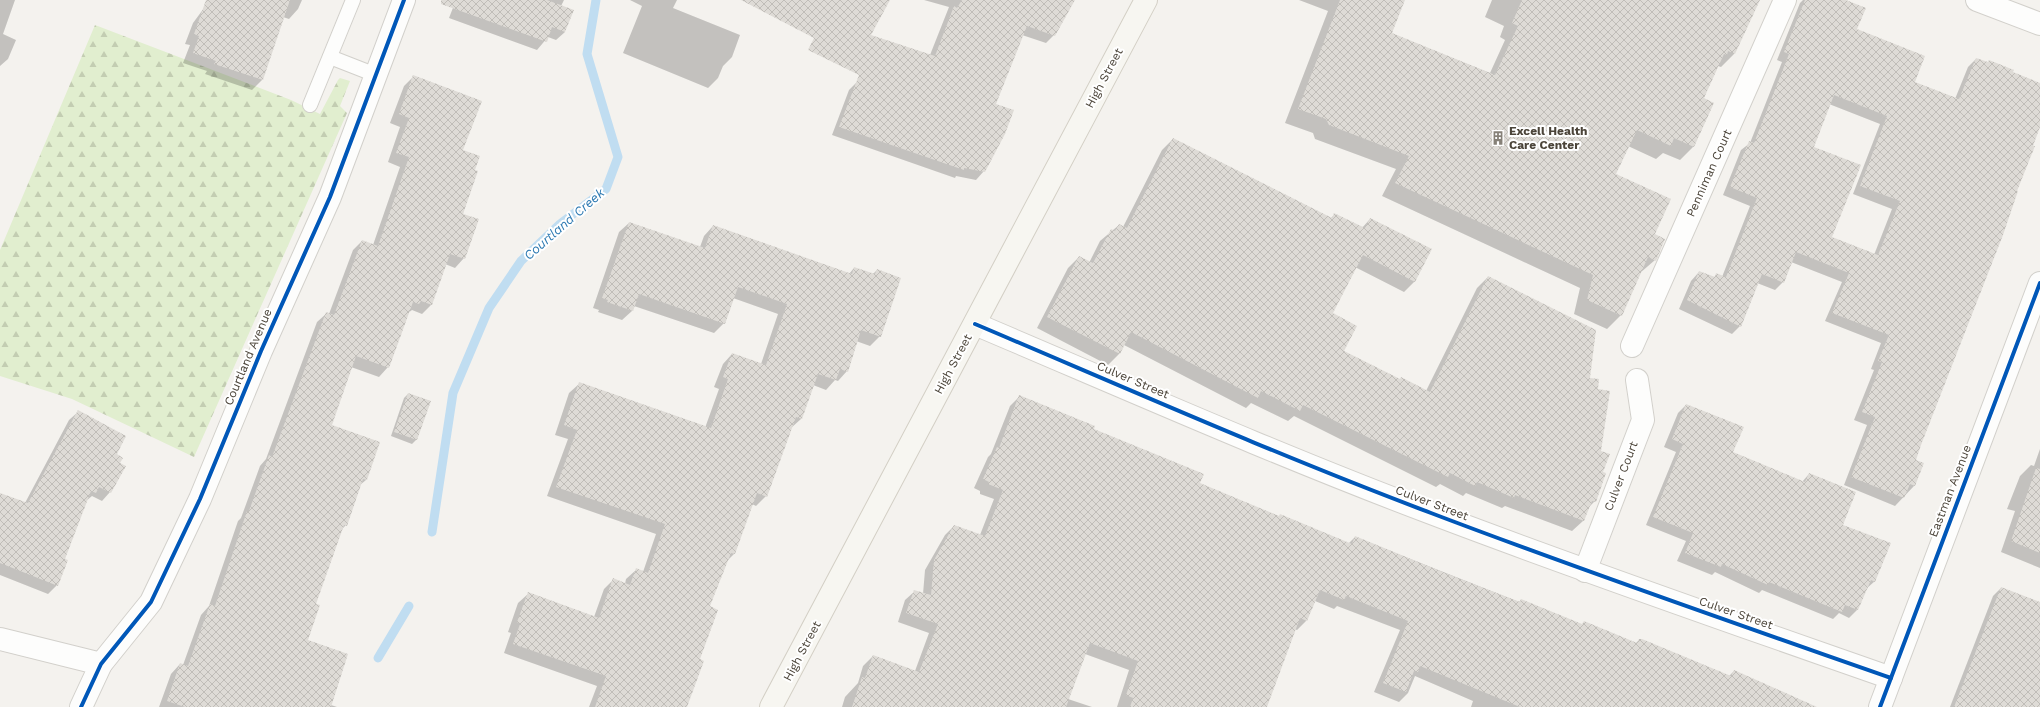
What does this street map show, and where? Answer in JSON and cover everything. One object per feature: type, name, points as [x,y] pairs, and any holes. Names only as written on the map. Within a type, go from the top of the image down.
[{"type":"main road","name":"High Street","points":[[771,707],[1146,0]]},
{"type":"street","name":"Courtland Avenue","points":[[81,707],[101,664],[150,602],[200,498],[261,351],[330,197],[404,0]]},
{"type":"street","name":"Penniman Court","points":[[1632,346],[1785,0]]},
{"type":"street","points":[[1977,0],[2040,24]]},
{"type":"street","name":"Eastman Avenue","points":[[1880,707],[2040,283]]},
{"type":"street","name":"Culver Street","points":[[975,324],[1271,449],[1428,512],[1585,571],[1891,678]]},
{"type":"street","name":"Culver Court","points":[[1585,571],[1643,420],[1637,380]]},
{"type":"street","points":[[0,639],[101,664]]},
{"type":"lane","points":[[310,105],[353,0]]},
{"type":"lane","points":[[330,57],[376,75]]},
{"type":"green space","points":[[95,25],[291,100],[320,114],[338,80],[340,78],[350,81],[340,106],[347,113],[194,457],[72,399],[0,376],[0,250]]},
{"type":"building","points":[[206,0],[290,0],[263,80],[214,64],[216,61],[193,53],[199,36],[194,34]]},
{"type":"building","points":[[441,0],[547,0],[574,10],[565,32],[552,27],[547,42],[441,4]]},
{"type":"building","points":[[741,0],[890,0],[871,35],[935,56],[954,6],[957,8],[962,0],[1075,0],[1055,36],[1027,26],[996,104],[1014,110],[1005,134],[985,172],[964,168],[964,170],[839,127],[859,75],[808,50],[814,38]]},
{"type":"building","name":"Excell Health Care Center","points":[[1340,0],[1405,0],[1392,33],[1495,75],[1518,26],[1512,23],[1522,0],[1760,0],[1735,54],[1728,51],[1727,55],[1724,54],[1704,98],[1714,103],[1694,147],[1674,138],[1671,146],[1637,130],[1616,174],[1671,199],[1655,234],[1665,239],[1656,261],[1648,257],[1622,316],[1587,300],[1593,275],[1395,183],[1409,156],[1329,125],[1326,119],[1298,109]]},
{"type":"building","points":[[1805,0],[1846,0],[1866,8],[1857,29],[1925,56],[1915,82],[1959,99],[1976,58],[1988,62],[1989,60],[2040,83],[2040,127],[2033,146],[2035,146],[2017,191],[2003,235],[1921,445],[1916,460],[1924,463],[1915,486],[1910,484],[1904,498],[1851,477],[1875,417],[1862,412],[1882,362],[1878,361],[1889,335],[1832,313],[1849,273],[1796,252],[1784,283],[1762,274],[1741,327],[1687,300],[1699,271],[1715,277],[1716,273],[1726,277],[1757,198],[1730,187],[1749,141],[1754,143],[1789,54],[1784,52]],"holes":[[[1834,95],[1887,116],[1860,186],[1900,201],[1878,255],[1832,237],[1861,165],[1814,147]]]},
{"type":"building","points":[[413,75],[482,101],[463,150],[480,156],[475,170],[478,171],[463,214],[479,219],[465,259],[450,254],[432,305],[421,301],[419,304],[413,302],[389,368],[356,356],[332,425],[380,442],[367,480],[363,479],[347,526],[344,525],[316,604],[320,605],[308,640],[348,654],[331,707],[185,707],[167,701],[180,663],[188,666],[210,604],[215,606],[247,511],[249,511],[269,455],[272,457],[326,312],[334,315],[362,240],[378,246],[409,157],[396,153],[409,118],[399,114]]},
{"type":"building","points":[[1173,138],[1332,218],[1334,213],[1365,228],[1370,218],[1432,249],[1415,282],[1363,255],[1333,313],[1357,326],[1344,351],[1400,379],[1401,377],[1430,392],[1488,276],[1596,330],[1590,378],[1599,379],[1598,389],[1610,391],[1601,451],[1610,454],[1603,472],[1606,473],[1596,502],[1592,501],[1584,521],[1515,495],[1514,498],[1477,482],[1475,486],[1450,473],[1448,477],[1303,405],[1300,411],[1261,391],[1258,398],[1131,332],[1120,354],[1047,317],[1079,256],[1093,263],[1111,229],[1115,231],[1119,224],[1127,228]]},
{"type":"building","points":[[629,222],[705,248],[713,225],[852,274],[854,267],[875,274],[877,269],[901,278],[881,337],[861,330],[848,372],[840,369],[836,380],[818,374],[802,419],[796,417],[767,497],[757,493],[735,554],[731,553],[710,606],[718,610],[700,659],[704,661],[687,707],[595,707],[606,676],[513,644],[520,624],[517,622],[528,592],[599,618],[613,578],[630,585],[636,568],[648,573],[665,524],[556,487],[577,430],[564,425],[579,382],[711,428],[728,379],[723,377],[732,353],[766,365],[787,304],[738,287],[725,324],[639,294],[633,311],[607,302],[608,300],[602,298]]},
{"type":"building","points":[[408,393],[431,401],[417,440],[394,432]]},
{"type":"building","points":[[1019,395],[1095,426],[1094,429],[1204,474],[1200,483],[1279,516],[1280,514],[1352,544],[1355,536],[1520,602],[1521,599],[1582,624],[1584,621],[1637,643],[1639,639],[1642,639],[1731,676],[1734,670],[1817,707],[1520,707],[1420,666],[1418,672],[1414,671],[1406,692],[1383,683],[1408,621],[1346,596],[1344,600],[1320,590],[1307,621],[1300,618],[1267,707],[1130,707],[1133,698],[1126,695],[1138,661],[1090,643],[1066,707],[852,707],[862,677],[865,678],[873,655],[919,672],[938,624],[906,613],[914,590],[931,595],[934,560],[954,525],[985,536],[1003,490],[988,484],[989,482],[983,479],[997,447],[999,448]]},
{"type":"building","points":[[1686,404],[1744,427],[1733,452],[1805,482],[1809,473],[1856,492],[1843,525],[1891,543],[1875,582],[1871,580],[1858,610],[1845,605],[1842,612],[1769,582],[1768,585],[1722,564],[1721,567],[1685,553],[1693,533],[1653,517],[1683,444],[1672,439]]},
{"type":"building","points":[[78,410],[126,436],[117,454],[123,458],[120,463],[126,466],[111,493],[99,487],[96,493],[91,491],[65,559],[68,560],[58,586],[0,563],[0,493],[28,503]]},
{"type":"building","points":[[2036,468],[2040,469],[2040,553],[2011,541]]},
{"type":"building","points":[[2001,587],[2040,602],[2040,707],[1954,707]]},
{"type":"waterway","name":"Courtland Creek","points":[[432,532],[453,393],[489,308],[521,261],[560,224],[606,189],[618,157],[587,54],[596,0]]},
{"type":"waterway","name":"Courtland Creek","points":[[378,658],[409,606]]},
{"type":"cycle path","points":[[81,707],[101,664],[151,602],[200,499],[261,351],[330,197],[404,0]]},
{"type":"cycle path","points":[[1880,707],[2040,283]]},
{"type":"cycle path","points":[[975,324],[1202,421],[1373,491],[1488,535],[1891,678]]},
{"type":"place","name":"Excell Health Care Center","points":[[1498,138]]}]
